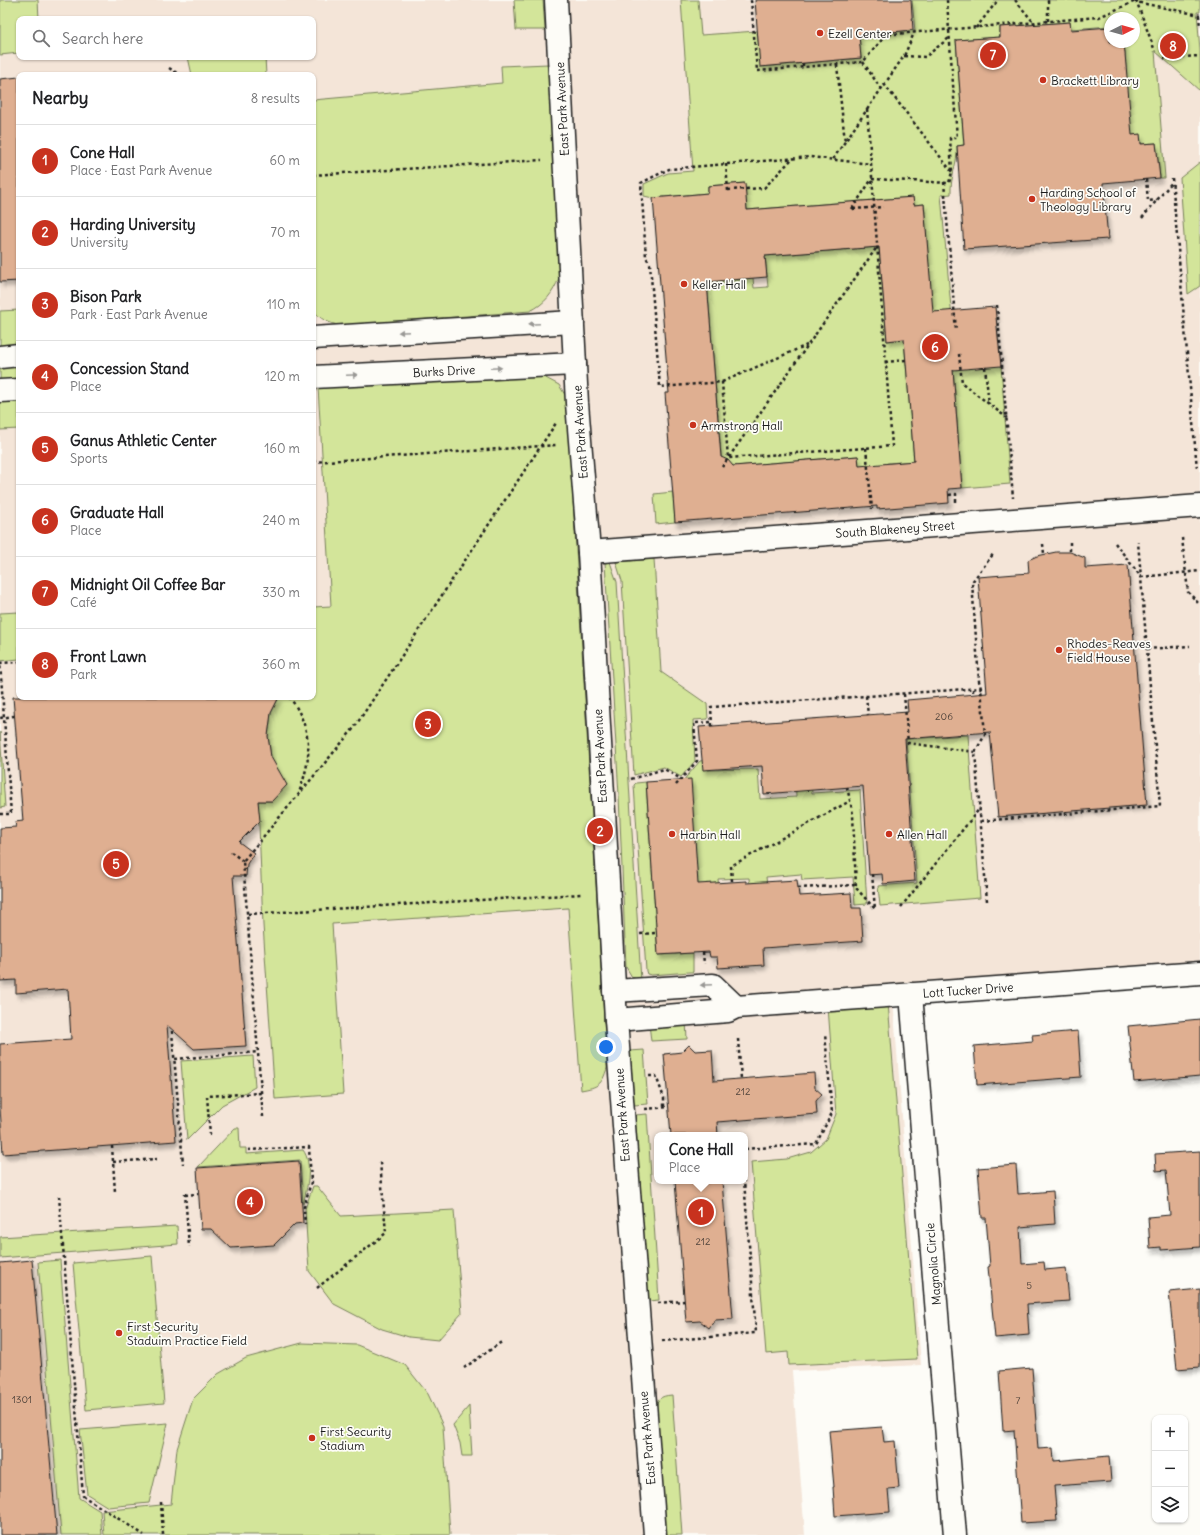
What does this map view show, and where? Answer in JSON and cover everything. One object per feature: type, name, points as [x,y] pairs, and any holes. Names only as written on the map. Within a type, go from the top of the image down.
[{"type":"street","name":"East Park Avenue","points":[[556,0],[575,364],[589,552],[615,1006],[655,1535]]},
{"type":"street","points":[[316,338],[573,322]]},
{"type":"street","points":[[0,357],[16,356]]},
{"type":"street","name":"Burks Drive","points":[[316,377],[575,364]]},
{"type":"street","points":[[0,391],[16,390]]},
{"type":"street","name":"South Blakeney Street","points":[[589,552],[1200,506]]},
{"type":"street","name":"Lott Tucker Drive","points":[[615,1006],[732,1003],[910,994],[1200,972]]},
{"type":"street","name":"Magnolia Circle","points":[[910,994],[955,1535]]},
{"type":"path","points":[[751,0],[756,71],[863,62],[885,35]]},
{"type":"path","points":[[872,179],[949,183],[952,172],[950,138],[957,138],[946,0]]},
{"type":"path","points":[[976,28],[998,0]]},
{"type":"path","points":[[1015,0],[1035,24]]},
{"type":"path","points":[[1048,0],[1048,22]]},
{"type":"path","points":[[1136,0],[1155,51]]},
{"type":"path","points":[[859,38],[1035,24],[1099,17],[1136,0],[1199,15],[1200,27]]},
{"type":"path","points":[[832,159],[904,56],[915,33]]},
{"type":"path","points":[[904,56],[925,57],[950,39]]},
{"type":"path","points":[[1164,58],[1200,56]]},
{"type":"path","points":[[863,62],[881,90]]},
{"type":"path","points":[[837,64],[845,142]]},
{"type":"path","points":[[169,68],[175,72]]},
{"type":"path","points":[[884,84],[952,172]]},
{"type":"path","points":[[728,458],[892,446],[867,110]]},
{"type":"path","points":[[807,344],[722,382],[660,387],[650,264],[646,257],[641,183],[669,169],[792,158],[810,157],[871,164]]},
{"type":"path","points":[[726,164],[728,191],[764,188],[792,158]]},
{"type":"path","points":[[316,174],[548,159]]},
{"type":"path","points":[[872,179],[852,210],[883,207]]},
{"type":"path","points":[[1146,179],[1148,201],[1157,200]]},
{"type":"path","points":[[1142,218],[1173,179],[1197,469]]},
{"type":"path","points":[[944,182],[956,331]]},
{"type":"path","points":[[722,467],[877,246]]},
{"type":"path","points":[[997,305],[1013,499]]},
{"type":"path","points":[[959,354],[962,383],[1007,419]]},
{"type":"path","points":[[885,362],[906,360]]},
{"type":"path","points":[[985,367],[989,404]]},
{"type":"path","points":[[722,382],[728,458]]},
{"type":"path","points":[[263,1117],[243,861],[354,728],[556,423]]},
{"type":"path","points":[[316,462],[557,445]]},
{"type":"path","points":[[866,448],[872,511]]},
{"type":"path","points":[[949,495],[956,494],[956,504]]},
{"type":"path","points":[[1182,538],[1188,592],[1200,605]]},
{"type":"path","points":[[1070,542],[1070,552]]},
{"type":"path","points":[[981,821],[1160,806],[1138,542]]},
{"type":"path","points":[[1115,543],[1141,577]]},
{"type":"path","points":[[1043,544],[1044,554]]},
{"type":"path","points":[[987,901],[976,752],[985,735],[981,688],[979,681],[972,582],[994,553]]},
{"type":"path","points":[[1141,577],[1200,571]]},
{"type":"path","points":[[1147,649],[1190,646]]},
{"type":"path","points":[[0,814],[11,814],[0,663],[16,662]]},
{"type":"path","points":[[712,726],[711,707],[981,688]]},
{"type":"path","points":[[973,689],[973,694]]},
{"type":"path","points":[[904,693],[908,743],[976,752]]},
{"type":"path","points":[[866,696],[868,715]]},
{"type":"path","points":[[291,700],[301,714],[306,733],[308,755],[305,774],[299,794]]},
{"type":"path","points":[[0,718],[14,716]]},
{"type":"path","points":[[676,785],[697,761],[694,723],[712,722]]},
{"type":"path","points":[[631,779],[664,769],[681,779]]},
{"type":"path","points":[[847,787],[853,814],[856,888],[875,909],[872,874]]},
{"type":"path","points":[[732,881],[731,866],[850,801]]},
{"type":"path","points":[[901,907],[980,808]]},
{"type":"path","points":[[231,852],[243,861]]},
{"type":"path","points":[[798,888],[856,885]]},
{"type":"path","points":[[248,914],[581,894]]},
{"type":"path","points":[[640,934],[656,933]]},
{"type":"path","points":[[172,1031],[183,1164]]},
{"type":"path","points":[[748,1149],[816,1144],[832,1113],[825,1034]]},
{"type":"path","points":[[738,1039],[741,1079]]},
{"type":"path","points":[[175,1059],[258,1052]]},
{"type":"path","points":[[649,1076],[656,1076],[664,1098],[664,1108]]},
{"type":"path","points":[[210,1135],[207,1096],[261,1093]]},
{"type":"path","points":[[656,1108],[669,1107]]},
{"type":"path","points":[[112,1146],[115,1192]]},
{"type":"path","points":[[248,1150],[309,1147],[311,1182],[304,1207],[305,1225]]},
{"type":"path","points":[[113,1162],[157,1159]]},
{"type":"path","points":[[317,1288],[386,1233],[380,1162]]},
{"type":"path","points":[[658,1341],[756,1334],[744,1184]]},
{"type":"path","points":[[189,1248],[185,1194],[198,1194]]},
{"type":"path","points":[[59,1196],[82,1496],[144,1535]]},
{"type":"path","points":[[656,1304],[684,1301]]},
{"type":"path","points":[[464,1368],[503,1341]]},
{"type":"path","points":[[161,1502],[163,1535]]},
{"type":"shaded area","points":[[0,0],[1200,0],[1200,965],[892,986],[921,1365],[792,1371],[805,1535],[0,1535]]},
{"type":"green space","points":[[0,0],[38,0],[39,16],[16,16],[16,53],[0,55]]},
{"type":"green space","points":[[514,0],[543,0],[545,30],[516,30]]},
{"type":"green space","points":[[681,0],[698,0],[701,35],[757,31],[761,67],[861,58],[859,35],[915,31],[912,0],[1200,0],[1200,12],[1197,12],[1200,50],[1200,91],[1155,51],[1165,178],[1160,178],[1156,143],[1141,144],[1140,135],[1131,135],[1124,48],[1140,48],[1140,12],[1104,12],[1104,26],[1071,29],[1070,22],[1000,27],[1000,37],[956,40],[964,145],[957,146],[951,194],[941,195],[953,331],[934,332],[924,204],[914,205],[913,197],[747,210],[744,183],[708,186],[708,193],[653,198],[644,196],[644,184],[668,173],[693,171]]},
{"type":"green space","points":[[189,60],[265,60],[266,72],[191,72]]},
{"type":"green space","points":[[548,64],[559,278],[548,298],[530,311],[341,326],[322,319],[316,313],[316,100],[502,83],[501,66]]},
{"type":"green space","points":[[1200,162],[1200,286],[1188,294],[1180,178]]},
{"type":"green space","points":[[879,247],[887,341],[904,339],[914,461],[888,463],[859,472],[858,456],[722,467],[707,282],[753,278],[754,288],[768,287],[765,256]]},
{"type":"green space","points":[[16,310],[16,429],[0,430],[0,311]]},
{"type":"green space","points":[[952,354],[1001,366],[1010,484],[962,488]]},
{"type":"green space","points":[[542,376],[559,385],[567,398],[607,1068],[601,1082],[592,1088],[581,1090],[568,908],[332,924],[343,1094],[275,1099],[263,925],[258,801],[272,801],[271,757],[268,736],[271,713],[278,700],[316,700],[316,607],[331,606],[318,387]]},
{"type":"green space","points":[[673,492],[675,522],[656,524],[654,494]]},
{"type":"green space","points":[[654,559],[661,672],[707,704],[708,719],[693,720],[695,761],[681,777],[664,767],[634,775],[622,581],[616,562]]},
{"type":"green space","points":[[610,562],[617,582],[641,981],[632,977],[626,967],[619,795],[605,563]]},
{"type":"green space","points":[[16,612],[16,659],[0,661],[0,613]]},
{"type":"green space","points":[[0,732],[5,807],[0,808]]},
{"type":"green space","points":[[968,735],[980,898],[880,906],[878,886],[917,883],[906,739]]},
{"type":"green space","points":[[707,760],[708,770],[758,769],[760,799],[796,797],[795,770],[810,769],[812,793],[860,790],[867,904],[855,905],[853,877],[802,880],[801,874],[766,877],[768,895],[750,896],[749,878],[718,879],[720,902],[699,903],[691,788],[676,789],[700,761]]},
{"type":"green space","points":[[646,782],[658,955],[693,953],[693,972],[651,975],[647,974],[646,971],[634,785],[636,783]]},
{"type":"green space","points":[[888,1003],[917,1359],[789,1365],[788,1352],[766,1354],[751,1162],[787,1159],[811,1152],[826,1139],[836,1114],[828,1007]]},
{"type":"green space","points":[[686,1021],[687,1039],[651,1041],[649,1024]]},
{"type":"green space","points":[[644,1050],[648,1104],[634,1105],[630,1051]]},
{"type":"green space","points":[[253,1056],[255,1087],[222,1105],[187,1140],[181,1061]]},
{"type":"green space","points":[[647,1114],[659,1300],[648,1301],[635,1115]]},
{"type":"green space","points":[[235,1128],[239,1128],[240,1148],[246,1148],[246,1154],[303,1150],[308,1162],[308,1176],[303,1204],[300,1160],[198,1167]]},
{"type":"green space","points":[[313,1186],[317,1186],[341,1216],[454,1210],[462,1313],[438,1340],[409,1337],[382,1329],[334,1304],[309,1271],[305,1209]]},
{"type":"green space","points":[[177,1226],[178,1244],[0,1258],[0,1237]]},
{"type":"green space","name":"First Security Staduim Practice Field","points":[[152,1256],[164,1403],[86,1410],[73,1263]]},
{"type":"green space","points":[[60,1260],[79,1498],[100,1511],[102,1535],[61,1535],[38,1262]]},
{"type":"green space","name":"First Security Stadium","points":[[302,1343],[357,1345],[405,1365],[428,1394],[443,1426],[450,1535],[104,1535],[102,1511],[171,1504],[177,1449],[193,1399],[218,1374],[246,1358]]},
{"type":"green space","points":[[672,1395],[682,1535],[665,1535],[655,1411],[657,1404],[662,1397]]},
{"type":"green space","points":[[469,1406],[472,1456],[462,1456],[460,1443],[453,1425]]},
{"type":"green space","points":[[168,1423],[149,1503],[108,1507],[87,1494],[80,1430]]},
{"type":"building","name":"Ezell Center","points":[[755,0],[911,0],[913,30],[859,35],[861,58],[760,67]]},
{"type":"building","points":[[1070,22],[1071,30],[1104,27],[1104,48],[1125,48],[1132,135],[1140,134],[1141,144],[1156,143],[1160,178],[1103,183],[1108,239],[964,249],[957,146],[964,145],[956,40],[1000,37],[1000,27]]},
{"type":"building","points":[[16,77],[16,281],[0,282],[0,79]]},
{"type":"building","points":[[745,183],[747,210],[913,197],[914,205],[924,204],[933,312],[995,307],[1001,366],[953,370],[962,488],[948,489],[949,503],[877,509],[877,506],[675,522],[665,393],[669,393],[653,198],[708,193],[708,186]],"holes":[[[879,247],[887,341],[904,339],[914,461],[859,466],[858,456],[733,466],[728,460],[721,457],[707,282],[767,277],[765,256]]]},
{"type":"building","name":"Rhodes-Reaves Field House","points":[[1056,552],[1070,552],[1085,558],[1085,568],[1128,565],[1147,805],[998,817],[990,732],[905,739],[915,881],[883,884],[882,874],[869,875],[863,786],[764,794],[762,766],[703,770],[699,727],[908,712],[907,700],[987,693],[978,577],[1029,573],[1028,560],[1037,556]]},
{"type":"building","points":[[13,697],[16,697],[16,700],[278,700],[271,713],[268,736],[271,757],[287,785],[272,801],[258,801],[260,821],[239,842],[254,853],[247,864],[246,876],[233,876],[246,1046],[194,1049],[167,1025],[176,1141],[3,1154],[0,1108],[0,1044],[71,1039],[68,989],[16,993],[16,980],[0,981],[0,828],[16,827],[15,822],[23,821]]},
{"type":"building","name":"Harbin Hall","points":[[691,779],[698,884],[797,880],[799,896],[851,893],[852,908],[861,908],[863,941],[763,948],[764,965],[718,968],[717,957],[710,957],[709,952],[658,955],[646,782]]},
{"type":"building","points":[[1200,1019],[1200,1076],[1134,1082],[1128,1026]]},
{"type":"building","points":[[1078,1031],[1081,1077],[977,1085],[974,1046],[1033,1041],[1032,1035]]},
{"type":"building","points":[[689,1045],[695,1051],[712,1050],[714,1081],[814,1073],[815,1088],[822,1094],[816,1101],[817,1114],[717,1122],[718,1132],[671,1132],[664,1054],[682,1052]]},
{"type":"building","points":[[1200,1151],[1200,1247],[1161,1250],[1161,1247],[1150,1248],[1148,1217],[1170,1215],[1166,1170],[1156,1171],[1155,1154]]},
{"type":"building","points":[[299,1161],[303,1223],[295,1224],[274,1245],[231,1248],[211,1229],[201,1229],[197,1168]]},
{"type":"building","points":[[1016,1165],[1018,1194],[1053,1191],[1055,1224],[1020,1227],[1022,1264],[1044,1262],[1045,1270],[1066,1268],[1069,1301],[1027,1304],[1029,1335],[995,1338],[988,1267],[990,1266],[986,1218],[982,1218],[978,1168]]},
{"type":"building","points":[[675,1184],[722,1184],[733,1319],[715,1320],[709,1328],[700,1321],[686,1322]]},
{"type":"building","points":[[32,1260],[57,1535],[0,1535],[0,1263]]},
{"type":"building","points":[[1200,1289],[1200,1367],[1177,1369],[1169,1292]]},
{"type":"building","points":[[1032,1368],[1038,1449],[1053,1448],[1054,1461],[1109,1456],[1111,1482],[1054,1486],[1057,1521],[1021,1523],[1014,1430],[1003,1431],[999,1371]]},
{"type":"building","points":[[882,1427],[884,1442],[895,1441],[899,1488],[888,1489],[890,1512],[835,1516],[829,1431]]},
{"type":"place","name":"Ezell Center","points":[[820,33]]},
{"type":"place","name":"Front Lawn","points":[[1173,46]]},
{"type":"place","name":"Midnight Oil Coffee Bar","points":[[993,55]]},
{"type":"place","name":"Brackett Library","points":[[1043,80]]},
{"type":"place","name":"Harding School of Theology Library","points":[[1032,199]]},
{"type":"place","name":"Keller Hall","points":[[684,284]]},
{"type":"place","name":"Graduate Hall","points":[[935,347]]},
{"type":"place","name":"Armstrong Hall","points":[[693,425]]},
{"type":"place","name":"Rhodes-Reaves Field House","points":[[1059,650]]},
{"type":"place","name":"Bison Park","points":[[428,724]]},
{"type":"place","name":"Harding University","points":[[600,831]]},
{"type":"place","name":"Harbin Hall","points":[[672,834]]},
{"type":"place","name":"Allen Hall","points":[[889,834]]},
{"type":"place","name":"Ganus Athletic Center","points":[[116,864]]},
{"type":"place","name":"Concession Stand","points":[[250,1202]]},
{"type":"place","name":"Cone Hall","points":[[701,1212]]},
{"type":"place","name":"First Security Staduim Practice Field","points":[[119,1333]]},
{"type":"place","name":"First Security Stadium","points":[[312,1438]]}]
